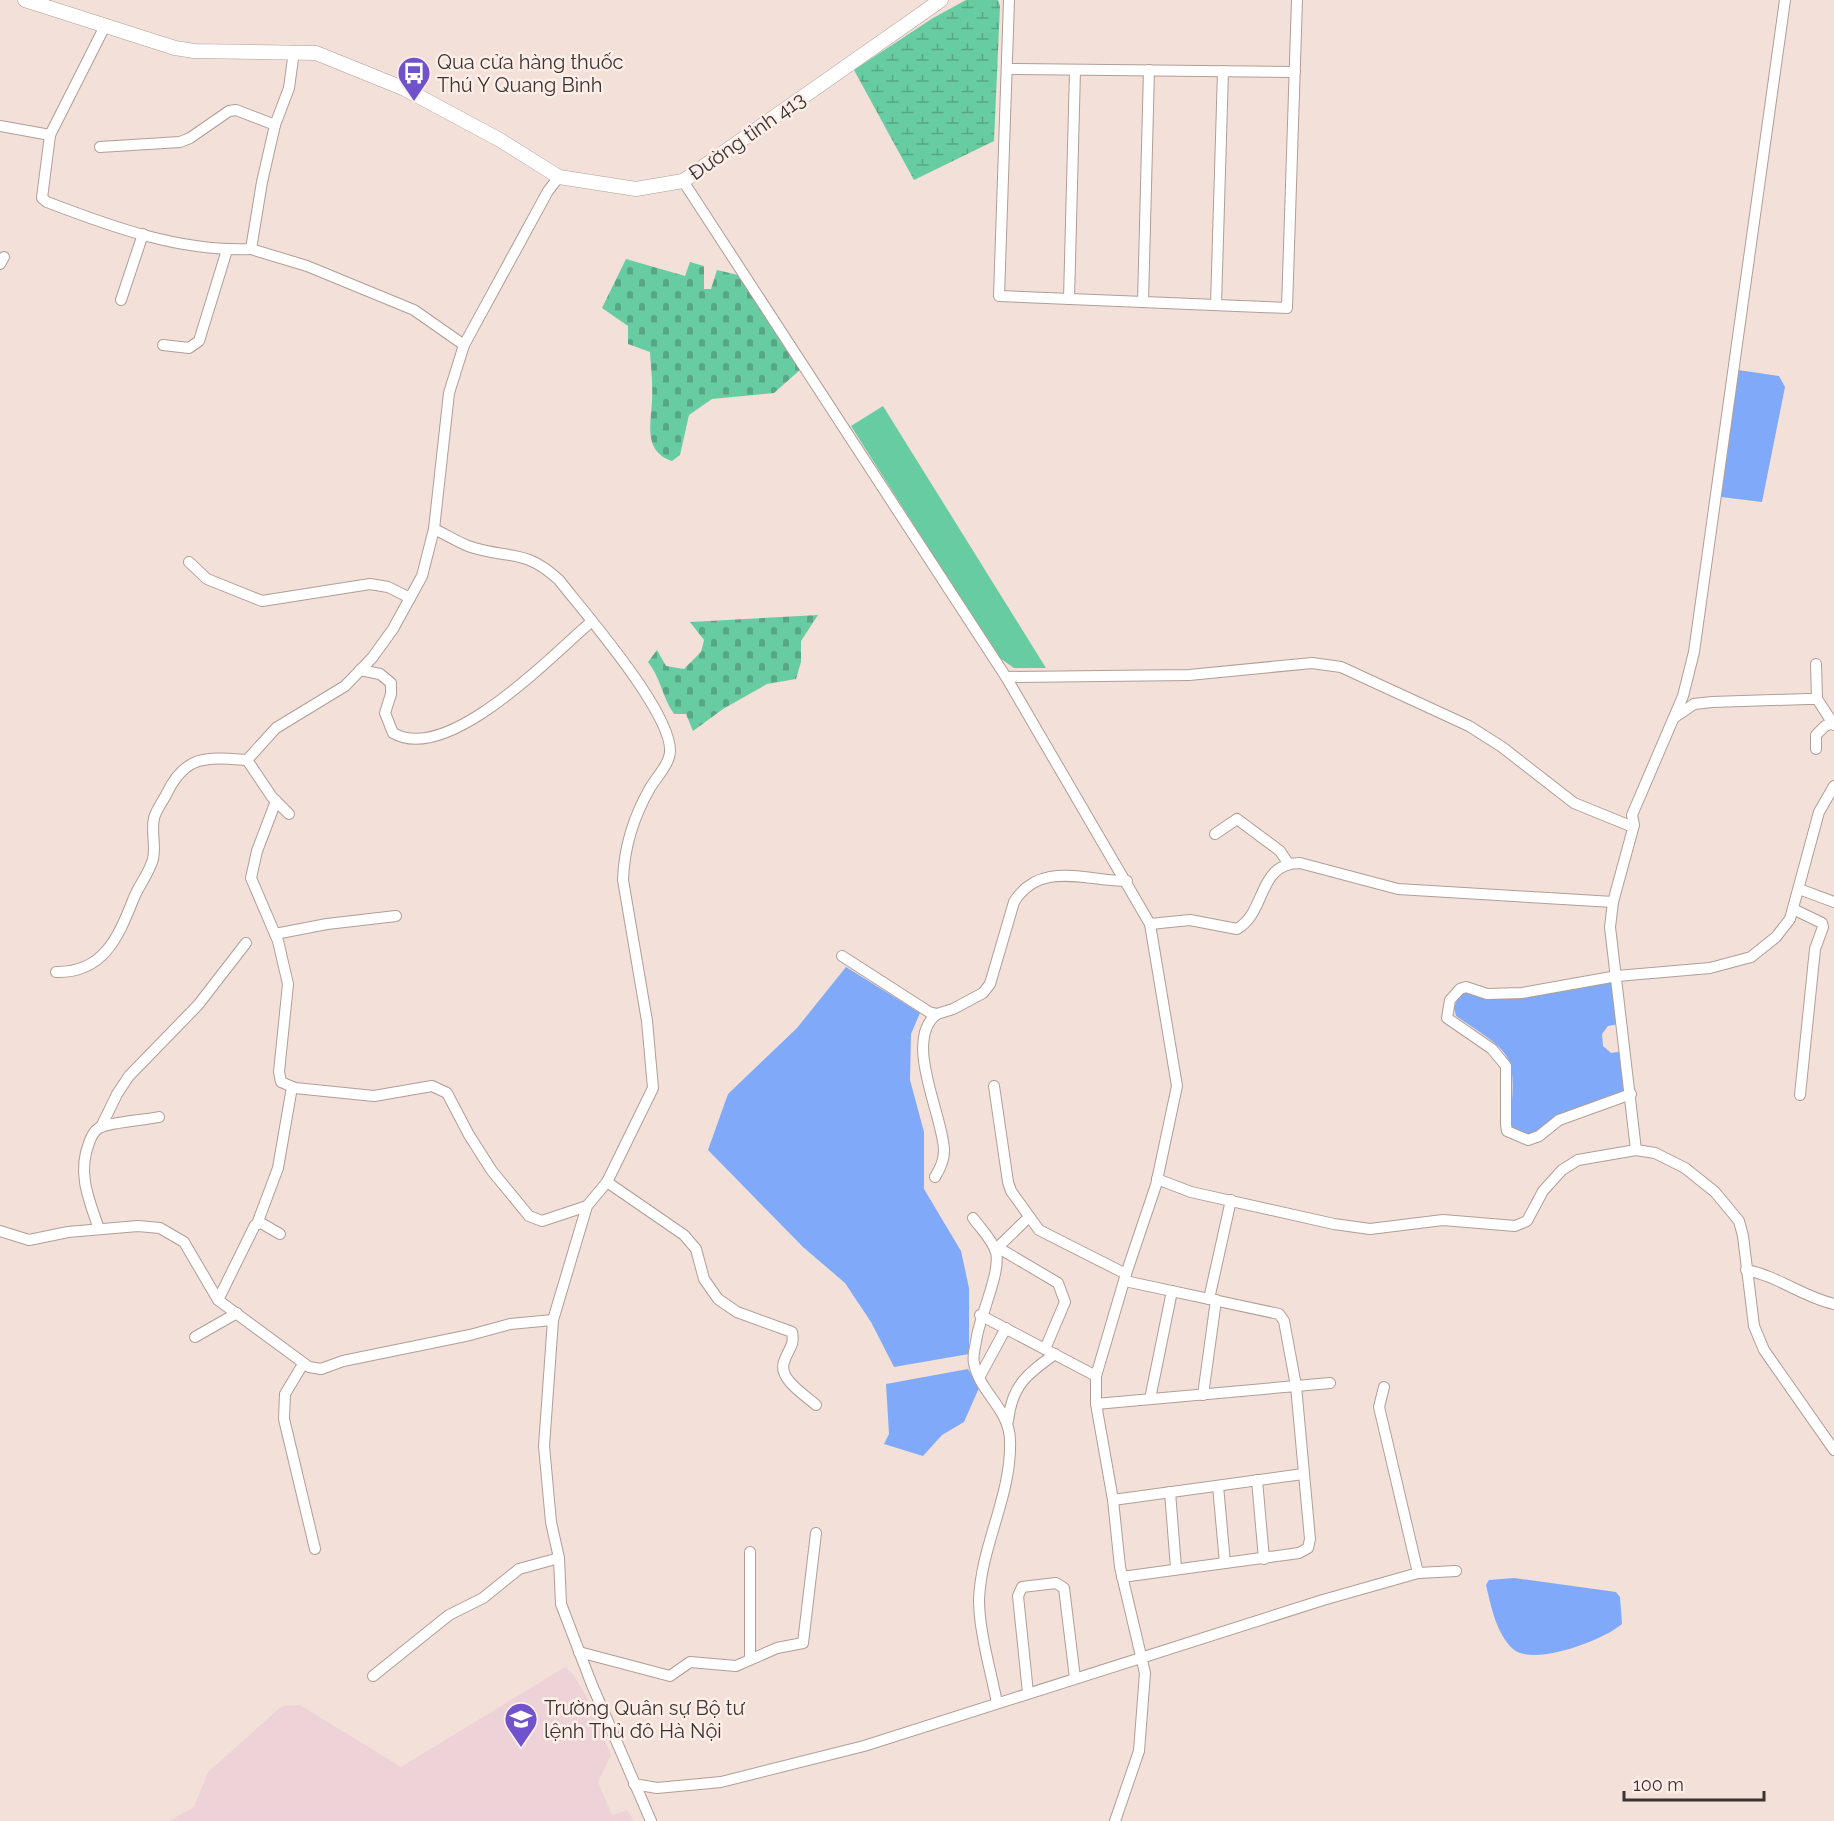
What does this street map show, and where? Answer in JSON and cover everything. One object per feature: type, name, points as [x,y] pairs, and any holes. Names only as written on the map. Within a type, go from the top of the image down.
[{"type":"main road","name":"Đường tỉnh 413","points":[[25,0],[174,48],[194,51],[316,53],[405,89],[501,140],[559,177],[636,189],[683,180],[941,0]]},
{"type":"street","points":[[1009,0],[999,296],[1287,308],[1297,0]]},
{"type":"street","points":[[1636,1149],[1617,976],[1610,944],[1612,902],[1634,827],[1632,816],[1683,696],[1694,652],[1785,0]]},
{"type":"street","points":[[105,26],[50,135],[42,198],[47,202],[118,229],[226,250],[251,249],[307,266],[414,310],[464,345]]},
{"type":"street","points":[[251,249],[275,125],[289,88],[294,51]]},
{"type":"street","points":[[1006,69],[1295,72]]},
{"type":"street","points":[[1070,299],[1075,70]]},
{"type":"street","points":[[1143,302],[1149,70]]},
{"type":"street","points":[[1216,305],[1223,71]]},
{"type":"street","points":[[100,147],[180,142],[190,138],[229,111],[236,110],[275,125]]},
{"type":"street","points":[[0,126],[50,135]]},
{"type":"street","points":[[247,760],[276,728],[345,686],[393,629],[422,576],[434,529],[449,393],[464,345],[548,190],[559,177]]},
{"type":"street","points":[[683,180],[1006,677],[1150,924],[1177,1086],[1157,1179],[1096,1376],[1096,1404],[1113,1500],[1122,1577],[1145,1673],[1139,1751],[1115,1821]]},
{"type":"street","points":[[121,300],[143,234]]},
{"type":"street","points":[[163,345],[189,348],[196,344],[226,250]]},
{"type":"street","points":[[434,529],[469,546],[531,558],[559,580],[634,675],[663,721],[670,756],[649,790],[624,858],[623,880],[647,1021],[653,1088],[607,1182],[587,1206],[553,1320],[544,1446],[551,1522],[559,1558],[561,1604],[651,1821]]},
{"type":"street","points":[[189,562],[207,579],[262,601],[370,584],[388,587],[410,598]]},
{"type":"street","points":[[360,669],[380,674],[391,683],[391,694],[385,713],[393,733],[408,739],[430,737],[450,732],[481,716],[591,622]]},
{"type":"street","points":[[1006,677],[1189,675],[1312,663],[1341,667],[1469,726],[1502,747],[1574,803],[1634,827]]},
{"type":"street","points":[[1816,664],[1825,704],[1834,724],[1825,726],[1816,735],[1816,749]]},
{"type":"street","points":[[1673,719],[1694,704],[1712,702],[1825,704]]},
{"type":"street","points":[[56,972],[71,972],[83,968],[100,958],[119,935],[152,863],[154,818],[173,781],[183,768],[194,762],[215,758],[247,760]]},
{"type":"street","points":[[247,760],[276,801],[290,814]]},
{"type":"street","points":[[1631,1094],[1559,1120],[1539,1136],[1528,1140],[1507,1131],[1506,1066],[1492,1048],[1452,1022],[1446,1013],[1454,994],[1466,987],[1487,994],[1522,993],[1617,976],[1710,968],[1740,962],[1751,957],[1785,927],[1799,889],[1804,861],[1819,812],[1834,786]]},
{"type":"street","points":[[276,801],[256,850],[251,878],[284,959],[289,992],[280,1077],[285,1085],[374,1096],[432,1086],[441,1089],[451,1099],[469,1135],[492,1171],[529,1216],[542,1221],[587,1206]]},
{"type":"street","points":[[1215,834],[1237,819],[1280,851],[1288,863]]},
{"type":"street","points":[[1150,924],[1190,920],[1237,929],[1253,911],[1272,875],[1278,868],[1288,863],[1300,863],[1398,889],[1612,902]]},
{"type":"street","points":[[935,1178],[944,1154],[943,1138],[924,1062],[926,1029],[930,1019],[937,1014],[972,1001],[990,984],[1014,902],[1021,891],[1057,874],[1102,881],[1127,881]]},
{"type":"street","points":[[1799,889],[1834,903]]},
{"type":"street","points":[[1793,909],[1822,923],[1823,927],[1815,949],[1800,1095]]},
{"type":"street","points":[[275,934],[327,924],[396,916]]},
{"type":"street","points":[[99,1229],[87,1193],[83,1158],[91,1138],[101,1127],[117,1094],[129,1076],[198,1005],[246,943]]},
{"type":"street","points":[[842,956],[929,1012],[937,1014]]},
{"type":"street","points":[[994,1086],[1008,1182],[1039,1230],[1125,1277],[1172,1291],[1282,1317],[1296,1386],[1310,1539],[1308,1548],[1299,1554],[1122,1577]]},
{"type":"street","points":[[218,1300],[257,1224],[278,1168],[292,1087]]},
{"type":"street","points":[[101,1127],[159,1117]]},
{"type":"street","points":[[1157,1179],[1191,1192],[1334,1224],[1370,1229],[1443,1220],[1515,1226],[1527,1221],[1543,1191],[1562,1170],[1578,1161],[1636,1149],[1655,1153],[1685,1168],[1733,1211],[1743,1236],[1755,1326],[1764,1350],[1834,1450]]},
{"type":"street","points":[[607,1182],[684,1235],[696,1249],[704,1279],[718,1299],[738,1312],[792,1332],[794,1344],[783,1363],[783,1371],[788,1380],[816,1405]]},
{"type":"street","points":[[1203,1395],[1212,1300],[1231,1200]]},
{"type":"street","points":[[1008,1424],[973,1362],[980,1315],[995,1270],[996,1248],[1029,1217]]},
{"type":"street","points":[[973,1218],[996,1248],[1058,1283],[1065,1302],[1050,1351],[1015,1390],[1010,1403],[1009,1468],[986,1560],[979,1602],[997,1703]]},
{"type":"street","points":[[257,1224],[280,1234]]},
{"type":"street","points":[[0,1231],[29,1240],[68,1232],[99,1229],[138,1226],[160,1228],[184,1242],[218,1300],[303,1364],[321,1369],[343,1361],[470,1335],[497,1326],[553,1320]]},
{"type":"street","points":[[1746,1270],[1766,1274],[1834,1304]]},
{"type":"street","points":[[1150,1400],[1172,1291]]},
{"type":"street","points":[[195,1337],[237,1313]]},
{"type":"street","points":[[980,1315],[1096,1376]]},
{"type":"street","points":[[980,1376],[1006,1328]]},
{"type":"street","points":[[303,1364],[285,1394],[284,1419],[315,1549]]},
{"type":"street","points":[[1096,1404],[1330,1383]]},
{"type":"street","points":[[1384,1387],[1379,1407],[1418,1573]]},
{"type":"street","points":[[1113,1500],[1303,1474]]},
{"type":"street","points":[[1257,1480],[1264,1559]]},
{"type":"street","points":[[1218,1486],[1225,1563]]},
{"type":"street","points":[[1170,1492],[1176,1569]]},
{"type":"street","points":[[579,1652],[670,1676],[690,1662],[729,1668],[782,1647],[803,1643],[816,1533]]},
{"type":"street","points":[[750,1552],[750,1659]]},
{"type":"street","points":[[373,1676],[448,1615],[483,1598],[519,1569],[559,1558]]},
{"type":"street","points":[[634,1784],[657,1788],[721,1782],[864,1746],[1075,1678],[1418,1573],[1456,1571]]},
{"type":"street","points":[[1028,1693],[1018,1596],[1022,1587],[1056,1583],[1064,1588],[1075,1678]]},
{"type":"shaded area","name":"Trường Quân sự Bộ tư lệnh Thủ đô Hà Nội","points":[[565,1667],[573,1674],[586,1696],[611,1755],[598,1782],[612,1815],[627,1810],[634,1821],[169,1821],[194,1807],[208,1772],[282,1706],[300,1705],[401,1767]]},
{"type":"green space","points":[[966,0],[998,0],[1000,6],[994,141],[914,180],[854,70],[933,18]]},
{"type":"green space","points":[[626,259],[685,276],[690,262],[704,266],[704,289],[711,289],[717,270],[738,275],[800,370],[774,393],[712,399],[689,415],[680,455],[672,461],[656,451],[651,436],[650,352],[628,344],[628,326],[602,308]]},
{"type":"green space","points":[[883,406],[1046,668],[1014,668],[997,656],[851,426]]},
{"type":"green space","points":[[818,615],[801,641],[801,662],[796,679],[767,684],[723,709],[693,731],[686,714],[674,714],[648,662],[657,650],[666,666],[684,669],[701,652],[704,640],[690,622]]},
{"type":"water","points":[[1738,370],[1779,376],[1785,387],[1762,502],[1721,497]]},
{"type":"water","points":[[846,967],[920,1013],[911,1034],[910,1080],[924,1132],[924,1189],[961,1251],[969,1288],[969,1354],[894,1367],[871,1322],[845,1283],[803,1247],[708,1150],[728,1094],[797,1028]]},
{"type":"water","points":[[1615,982],[1620,1024],[1608,1026],[1602,1034],[1603,1046],[1611,1053],[1623,1051],[1626,1093],[1566,1112],[1531,1136],[1510,1127],[1513,1084],[1508,1059],[1491,1040],[1456,1016],[1454,1008],[1460,991],[1486,996]]},
{"type":"water","points":[[968,1369],[979,1388],[964,1422],[942,1435],[923,1456],[884,1444],[889,1434],[886,1384]]},
{"type":"water","points":[[1514,1578],[1616,1592],[1620,1597],[1622,1624],[1585,1644],[1552,1653],[1523,1654],[1513,1649],[1502,1635],[1486,1585],[1489,1580]]},
{"type":"place","name":"Qua cửa hàng thuốc Thú Y Quang Bình","points":[[414,102]]},
{"type":"place","name":"Trường Quân sự Bộ tư lệnh Thủ đô Hà Nội","points":[[521,1748]]}]
